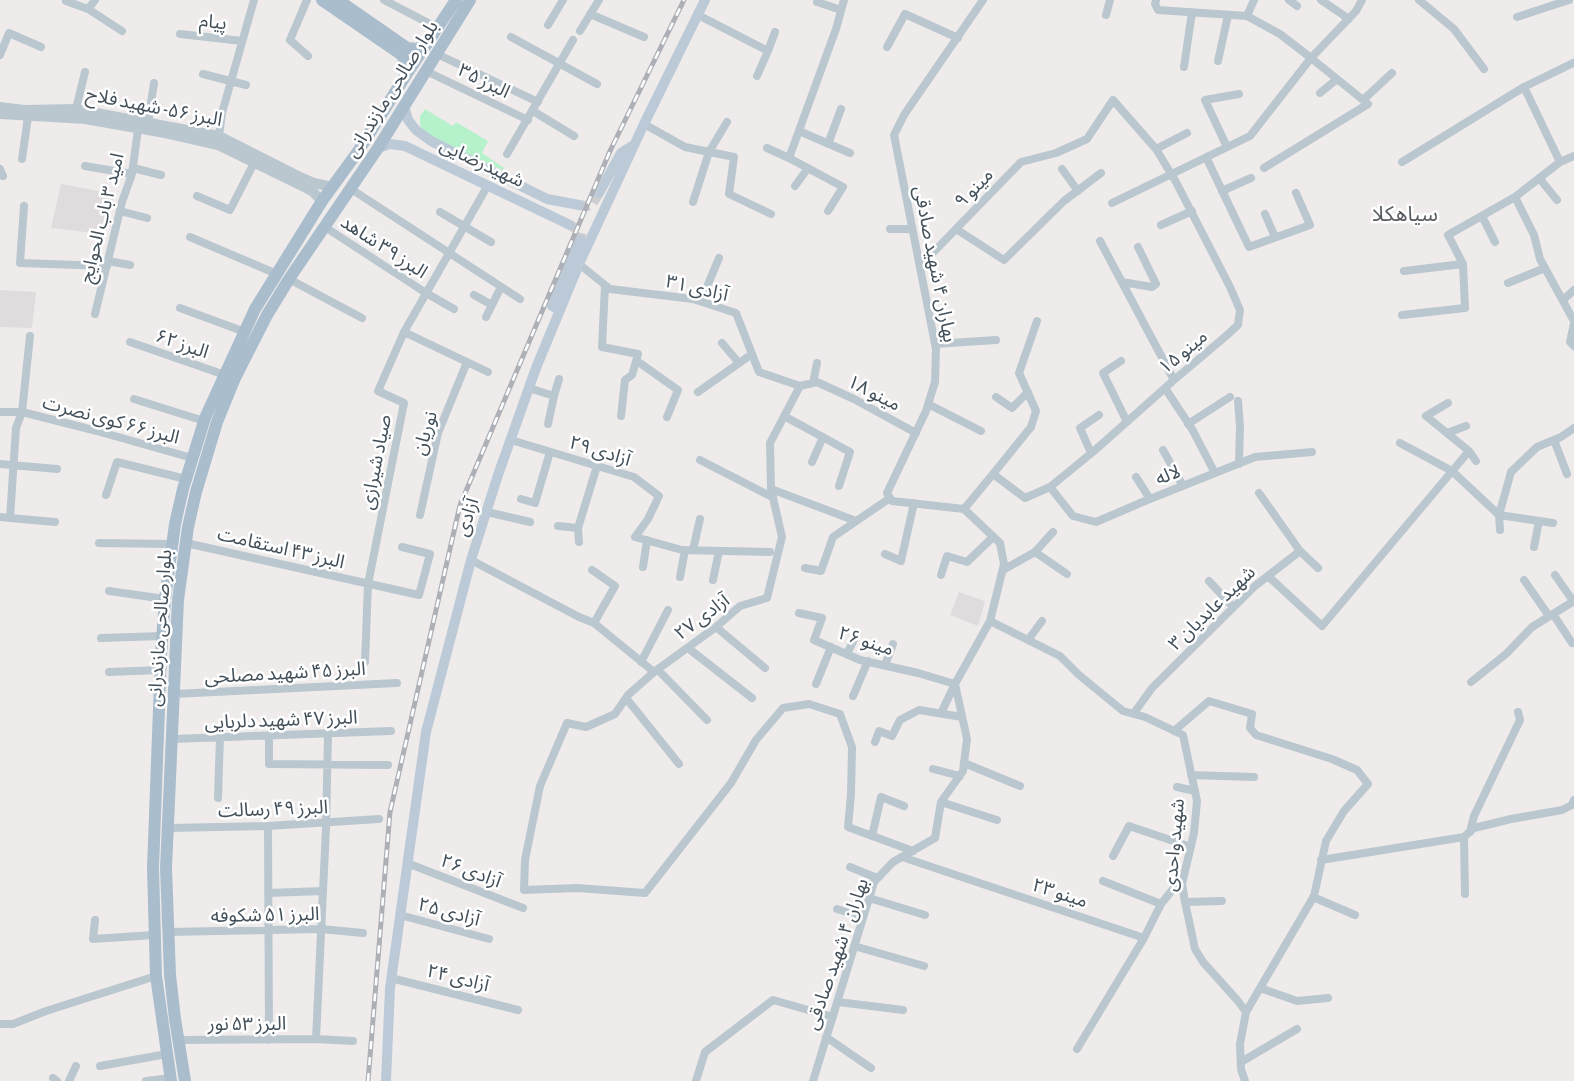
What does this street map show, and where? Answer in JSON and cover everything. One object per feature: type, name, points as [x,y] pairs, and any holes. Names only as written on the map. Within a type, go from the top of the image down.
[{"type":"main road","points":[[322,0],[400,49],[432,49]]},
{"type":"main road","points":[[338,0],[400,49],[406,75]]},
{"type":"main road","name":"بلوار صالحی مازندرانی","points":[[171,1080],[156,976],[153,868],[165,599],[172,544],[186,479],[204,421],[256,309],[325,228],[378,148],[426,71],[438,28],[456,0]]},
{"type":"main road","name":"بلوار صالحی مازندرانی","points":[[185,1081],[170,975],[166,868],[178,600],[196,492],[217,422],[236,378],[322,201],[359,150],[406,75],[432,49],[470,0]]},
{"type":"main road","name":"آزادی","points":[[386,1081],[391,978],[426,732],[471,560],[529,388],[579,264],[705,0]]},
{"type":"main road","points":[[404,106],[408,120],[415,130],[405,134],[405,146]]},
{"type":"main road","name":"شهیدرضایی","points":[[415,130],[431,141],[547,199],[579,205]]},
{"type":"main road","name":"شهیدرضایی","points":[[378,148],[390,144],[405,146],[570,225]]},
{"type":"main road","points":[[599,193],[621,153],[634,144]]},
{"type":"main road","points":[[541,211],[547,199]]},
{"type":"main road","points":[[560,310],[552,306],[553,301],[580,240]]},
{"type":"main road","points":[[161,655],[167,659],[176,656]]},
{"type":"main road","points":[[159,699],[174,697]]},
{"type":"street","points":[[88,9],[95,0]]},
{"type":"street","points":[[219,136],[222,113],[254,0]]},
{"type":"street","points":[[307,0],[290,40],[308,56]]},
{"type":"street","points":[[384,0],[438,28]]},
{"type":"street","points":[[548,25],[563,0]]},
{"type":"street","points":[[580,31],[598,0]]},
{"type":"street","points":[[789,158],[844,0]]},
{"type":"street","name":"بهاران ۴ شهید صادقی","points":[[890,498],[887,493],[916,433],[935,382],[935,344],[894,135],[904,115],[983,0]]},
{"type":"street","points":[[1106,15],[1110,0]]},
{"type":"street","points":[[1145,0],[1155,2],[1158,10],[1247,16],[1280,34],[1368,104],[1264,168]]},
{"type":"street","points":[[1247,16],[1254,0]]},
{"type":"street","points":[[1321,0],[1349,19]]},
{"type":"street","points":[[1112,203],[1250,136],[1311,58],[1349,19],[1362,0]]},
{"type":"street","points":[[1419,0],[1454,29],[1484,69]]},
{"type":"street","points":[[1517,16],[1569,0]]},
{"type":"street","points":[[66,1],[88,9],[122,31]]},
{"type":"street","points":[[817,2],[841,10]]},
{"type":"street","points":[[1184,67],[1192,12]]},
{"type":"street","points":[[590,14],[644,37]]},
{"type":"street","points":[[887,47],[905,14],[958,38]]},
{"type":"street","points":[[698,15],[768,51]]},
{"type":"street","points":[[1218,61],[1228,15]]},
{"type":"street","points":[[757,76],[775,32]]},
{"type":"street","points":[[0,55],[9,33],[40,47]]},
{"type":"street","name":"پیام","points":[[180,34],[243,41]]},
{"type":"street","points":[[511,37],[597,84]]},
{"type":"street","points":[[508,154],[573,40]]},
{"type":"street","points":[[432,49],[538,102]]},
{"type":"street","points":[[1402,162],[1524,87],[1573,63]]},
{"type":"street","name":"البرز ۳۵","points":[[426,71],[574,136]]},
{"type":"street","points":[[75,113],[85,72]]},
{"type":"street","points":[[1363,100],[1392,73]]},
{"type":"street","points":[[202,74],[246,85]]},
{"type":"street","points":[[1320,93],[1337,79]]},
{"type":"street","points":[[148,123],[154,83]]},
{"type":"street","points":[[1524,87],[1560,162]]},
{"type":"street","points":[[1227,148],[1205,100],[1239,94]]},
{"type":"street","name":"مینو ۱۵","points":[[993,474],[1025,498],[1050,487],[1238,325],[1240,310],[1192,211],[1156,149],[1113,100],[1087,139],[1056,153],[1021,162]]},
{"type":"street","name":"البرز ۵۶- شهید فلاح","points":[[0,107],[75,113],[219,136],[314,183],[332,187]]},
{"type":"street","points":[[828,144],[841,109]]},
{"type":"street","name":"البرز ۵۶- شهید فلاح","points":[[0,114],[28,117],[75,113],[218,145],[312,191],[322,201]]},
{"type":"street","points":[[22,159],[28,117]]},
{"type":"street","points":[[693,202],[709,152],[727,122]]},
{"type":"street","points":[[644,124],[685,147],[734,157],[729,194],[771,215]]},
{"type":"street","name":"امید ۳ باب الحوایج","points":[[95,314],[132,171],[138,129]]},
{"type":"street","points":[[799,131],[850,153]]},
{"type":"street","points":[[1156,149],[1187,133]]},
{"type":"street","points":[[767,148],[843,187],[828,211]]},
{"type":"street","points":[[1402,315],[1465,308],[1463,264],[1448,236],[1515,197],[1560,162],[1574,156]]},
{"type":"street","points":[[1206,157],[1249,247],[1310,225],[1296,192]]},
{"type":"street","name":"مینو ۹","points":[[920,266],[1021,162]]},
{"type":"street","points":[[197,196],[230,210],[254,163]]},
{"type":"street","points":[[85,166],[162,175]]},
{"type":"street","points":[[795,186],[808,168]]},
{"type":"street","points":[[1062,169],[1078,191]]},
{"type":"street","points":[[956,229],[1004,260],[1064,201],[1101,173]]},
{"type":"street","points":[[1222,191],[1251,178]]},
{"type":"street","points":[[1539,178],[1557,200]]},
{"type":"street","name":"صیاد شیرازی","points":[[365,662],[369,584],[404,403],[378,391],[404,332],[488,185]]},
{"type":"street","points":[[351,189],[520,299]]},
{"type":"street","points":[[1515,197],[1534,235],[1540,259],[1574,322],[1570,342],[1574,346]]},
{"type":"street","points":[[24,206],[20,263],[130,265]]},
{"type":"street","points":[[120,211],[148,218]]},
{"type":"street","points":[[1161,225],[1192,211]]},
{"type":"street","points":[[440,212],[491,242]]},
{"type":"street","points":[[1265,214],[1275,237]]},
{"type":"street","points":[[1482,216],[1495,242]]},
{"type":"street","name":"البرز ۳۹ شاهد","points":[[325,228],[454,309]]},
{"type":"street","points":[[890,229],[912,229]]},
{"type":"street","points":[[190,237],[283,277],[362,318]]},
{"type":"street","points":[[1100,241],[1174,380]]},
{"type":"street","points":[[1122,282],[1152,287],[1156,284],[1138,247]]},
{"type":"street","points":[[701,301],[719,258]]},
{"type":"street","name":"آزادی ۳۱","points":[[579,264],[610,289],[693,299],[736,313],[759,372],[800,386]]},
{"type":"street","points":[[1404,271],[1463,264]]},
{"type":"street","points":[[1507,283],[1545,268]]},
{"type":"street","points":[[486,317],[501,286]]},
{"type":"street","points":[[605,286],[602,347],[638,354],[632,375],[625,380],[621,416]]},
{"type":"street","points":[[1563,300],[1574,290]]},
{"type":"street","points":[[474,295],[492,305]]},
{"type":"street","points":[[180,308],[244,332]]},
{"type":"street","points":[[964,509],[1031,427],[1036,411],[1019,373],[1037,321]]},
{"type":"street","points":[[404,332],[488,372]]},
{"type":"street","points":[[10,518],[16,428],[22,412],[30,336]]},
{"type":"street","points":[[935,344],[996,340]]},
{"type":"street","name":"البرز ۶۲","points":[[130,342],[225,375]]},
{"type":"street","points":[[722,343],[739,363]]},
{"type":"street","points":[[698,392],[752,354]]},
{"type":"street","points":[[1121,360],[1103,373],[1127,422]]},
{"type":"street","points":[[637,361],[678,390],[667,417]]},
{"type":"street","name":"نوریان","points":[[420,515],[438,433],[467,362]]},
{"type":"street","points":[[800,386],[815,382],[817,363]]},
{"type":"street","points":[[548,424],[559,379]]},
{"type":"street","name":"مینو ۱۸","points":[[815,382],[854,399],[916,433]]},
{"type":"street","name":"آزادی ۲۷","points":[[800,386],[769,443],[771,493],[782,537],[767,598],[740,607],[656,671],[626,698],[615,714],[586,727],[567,723],[540,786],[525,860],[524,890],[577,888],[645,893],[731,783],[756,740],[783,708],[809,704],[840,714],[852,747],[848,827],[872,836]]},
{"type":"street","points":[[529,388],[554,396]]},
{"type":"street","points":[[1165,388],[1215,473]]},
{"type":"street","points":[[996,397],[1012,408],[1028,392]]},
{"type":"street","points":[[134,399],[204,421]]},
{"type":"street","points":[[1188,424],[1234,399],[1240,426],[1239,464]]},
{"type":"street","points":[[1448,403],[1426,416],[1469,451],[1476,461]]},
{"type":"street","points":[[928,404],[981,431]]},
{"type":"street","name":"البرز ۶۶ کوی نصرت","points":[[0,412],[22,412],[192,458]]},
{"type":"street","points":[[1091,453],[1080,428],[1100,415]]},
{"type":"street","points":[[784,416],[850,453],[839,486]]},
{"type":"street","points":[[1447,433],[1466,426]]},
{"type":"street","points":[[1500,530],[1499,515],[1511,472],[1536,447],[1561,438],[1574,428]]},
{"type":"street","points":[[812,462],[822,438]]},
{"type":"street","name":"آزادی ۲۹","points":[[511,440],[634,477],[659,496],[648,519],[635,537],[647,540]]},
{"type":"street","points":[[1554,440],[1567,474]]},
{"type":"street","points":[[1400,443],[1452,471],[1499,515],[1553,523]]},
{"type":"street","points":[[1163,450],[1183,486]]},
{"type":"street","points":[[1268,576],[1322,626],[1469,451]]},
{"type":"street","points":[[521,499],[535,503],[550,452]]},
{"type":"street","name":"لاله","points":[[1050,487],[1073,516],[1096,522],[1255,457],[1312,452]]},
{"type":"street","points":[[700,460],[771,493],[856,521]]},
{"type":"street","points":[[106,495],[117,462],[186,479]]},
{"type":"street","points":[[0,464],[57,469]]},
{"type":"street","points":[[579,542],[578,528],[597,466]]},
{"type":"street","points":[[1136,477],[1150,499]]},
{"type":"street","points":[[1259,493],[1300,551],[1318,568]]},
{"type":"street","points":[[805,568],[821,571],[833,537],[890,498],[892,501],[964,509],[1000,543],[1004,564],[990,621],[941,713]]},
{"type":"street","points":[[885,554],[901,561],[914,503]]},
{"type":"street","points":[[487,512],[530,522]]},
{"type":"street","points":[[0,517],[55,522]]},
{"type":"street","points":[[680,577],[700,519]]},
{"type":"street","points":[[1534,547],[1539,521]]},
{"type":"street","points":[[558,526],[578,528]]},
{"type":"street","points":[[1003,570],[1035,552],[1053,532]]},
{"type":"street","points":[[941,575],[947,556],[967,562],[993,537]]},
{"type":"street","points":[[643,567],[647,540],[689,550],[770,552]]},
{"type":"street","points":[[99,543],[172,544]]},
{"type":"street","name":"البرز ۴۳ استقامت","points":[[186,543],[419,595],[430,554],[402,547]]},
{"type":"street","points":[[713,580],[719,551]]},
{"type":"street","name":"شهید عابدیان ۳","points":[[1134,713],[1152,688],[1233,607],[1300,551]]},
{"type":"street","points":[[1035,552],[1067,573]]},
{"type":"street","points":[[471,560],[594,623],[656,671],[708,720]]},
{"type":"street","points":[[592,570],[615,586],[594,623]]},
{"type":"street","points":[[1471,682],[1506,654],[1532,627],[1574,601],[1555,575]]},
{"type":"street","points":[[1524,580],[1572,643]]},
{"type":"street","points":[[1209,581],[1233,607]]},
{"type":"street","points":[[109,591],[165,599]]},
{"type":"street","points":[[641,662],[667,610]]},
{"type":"street","name":"مینو ۲۶","points":[[799,613],[822,618],[814,640],[868,662],[955,684]]},
{"type":"street","points":[[990,621],[1060,656],[1123,710],[1145,716],[1174,731],[1209,701],[1226,705],[1252,714],[1250,728],[1256,735],[1332,759],[1357,770],[1368,783],[1344,811],[1326,841],[1313,897],[1246,1012],[1240,1044],[1241,1069],[1245,1081]]},
{"type":"street","points":[[1028,640],[1042,621]]},
{"type":"street","points":[[716,627],[765,668]]},
{"type":"street","points":[[848,654],[857,633]]},
{"type":"street","points":[[101,638],[162,636]]},
{"type":"street","points":[[885,665],[893,644]]},
{"type":"street","points":[[817,684],[831,647]]},
{"type":"street","points":[[688,648],[752,698]]},
{"type":"street","points":[[853,696],[868,662]]},
{"type":"street","points":[[109,672],[160,670]]},
{"type":"street","name":"البرز ۴۵ شهید مصلحی","points":[[174,697],[397,683]]},
{"type":"street","name":"بهاران ۴ شهید صادقی","points":[[813,1081],[874,882],[893,862],[935,838],[941,802],[963,771],[967,739],[955,684]]},
{"type":"street","points":[[626,698],[679,764]]},
{"type":"street","points":[[875,741],[879,731],[892,736],[900,720],[919,710],[962,717]]},
{"type":"street","points":[[1465,894],[1467,834],[1520,720],[1518,712]]},
{"type":"street","name":"البرز ۴۷ شهید دلربایی","points":[[172,739],[391,731]]},
{"type":"street","name":"شهید واحدی","points":[[1174,731],[1182,735],[1197,802],[1191,847],[1182,884],[1195,949],[1246,1012]]},
{"type":"street","points":[[316,1039],[328,734]]},
{"type":"street","points":[[269,736],[269,765],[388,765]]},
{"type":"street","points":[[218,798],[220,738]]},
{"type":"street","points":[[964,763],[1020,786]]},
{"type":"street","points":[[933,769],[960,776]]},
{"type":"street","points":[[1191,775],[1254,777]]},
{"type":"street","points":[[1177,787],[1195,791]]},
{"type":"street","points":[[904,806],[881,797],[872,836],[913,851]]},
{"type":"street","points":[[1321,860],[1467,834],[1474,828],[1562,810],[1572,805],[1574,800]]},
{"type":"street","points":[[941,802],[997,820]]},
{"type":"street","name":"البرز ۴۹ رسالت","points":[[168,828],[268,826],[379,819]]},
{"type":"street","points":[[1113,856],[1129,825],[1191,847]]},
{"type":"street","points":[[268,826],[269,1040]]},
{"type":"street","name":"مینو ۲۳","points":[[902,857],[1144,937]]},
{"type":"street","name":"آزادی ۲۶","points":[[407,863],[523,908]]},
{"type":"street","points":[[850,867],[877,878]]},
{"type":"street","points":[[1103,880],[1161,904]]},
{"type":"street","points":[[1077,1049],[1161,904],[1173,889],[1182,884]]},
{"type":"street","points":[[268,893],[323,891]]},
{"type":"street","points":[[1313,897],[1355,915]]},
{"type":"street","points":[[869,898],[925,915]]},
{"type":"street","points":[[1185,902],[1222,901]]},
{"type":"street","points":[[837,909],[863,916]]},
{"type":"street","name":"آزادی ۲۵","points":[[400,915],[489,939]]},
{"type":"street","points":[[95,920],[93,939],[154,935]]},
{"type":"street","name":"البرز ۵۱ شکوفه","points":[[168,932],[321,929],[363,933]]},
{"type":"street","points":[[854,946],[924,966]]},
{"type":"street","points":[[0,1024],[13,1024],[156,976]]},
{"type":"street","name":"آزادی ۲۴","points":[[391,978],[518,1010]]},
{"type":"street","points":[[1260,988],[1297,1001],[1328,998]]},
{"type":"street","points":[[696,1081],[705,1052],[773,1000],[833,1017]]},
{"type":"street","points":[[838,1003],[903,1010]]},
{"type":"street","points":[[1241,1062],[1297,1029]]},
{"type":"street","points":[[826,1037],[871,1068]]},
{"type":"street","name":"البرز ۵۳ نور","points":[[178,1041],[353,1041]]},
{"type":"street","points":[[100,1066],[167,1054]]},
{"type":"street","points":[[69,1081],[76,1066]]},
{"type":"street","points":[[146,1081],[171,1080]]},
{"type":"shaded area","points":[[61,184],[115,194],[103,234],[51,228]]},
{"type":"shaded area","points":[[0,290],[36,292],[32,328],[0,327]]},
{"type":"shaded area","points":[[959,592],[985,601],[978,626],[950,615]]},
{"type":"green space","points":[[425,109],[453,126],[456,122],[488,141],[482,153],[504,168],[502,170],[424,133],[420,116]]},
{"type":"tunnel","points":[[579,205],[592,204],[599,193]]},
{"type":"tunnel","points":[[570,225],[582,232],[580,240]]},
{"type":"railway","points":[[368,1081],[390,812],[460,505],[610,151],[684,0]]},
{"type":"district","name":"سیاهکلا","points":[[1405,214]]}]
